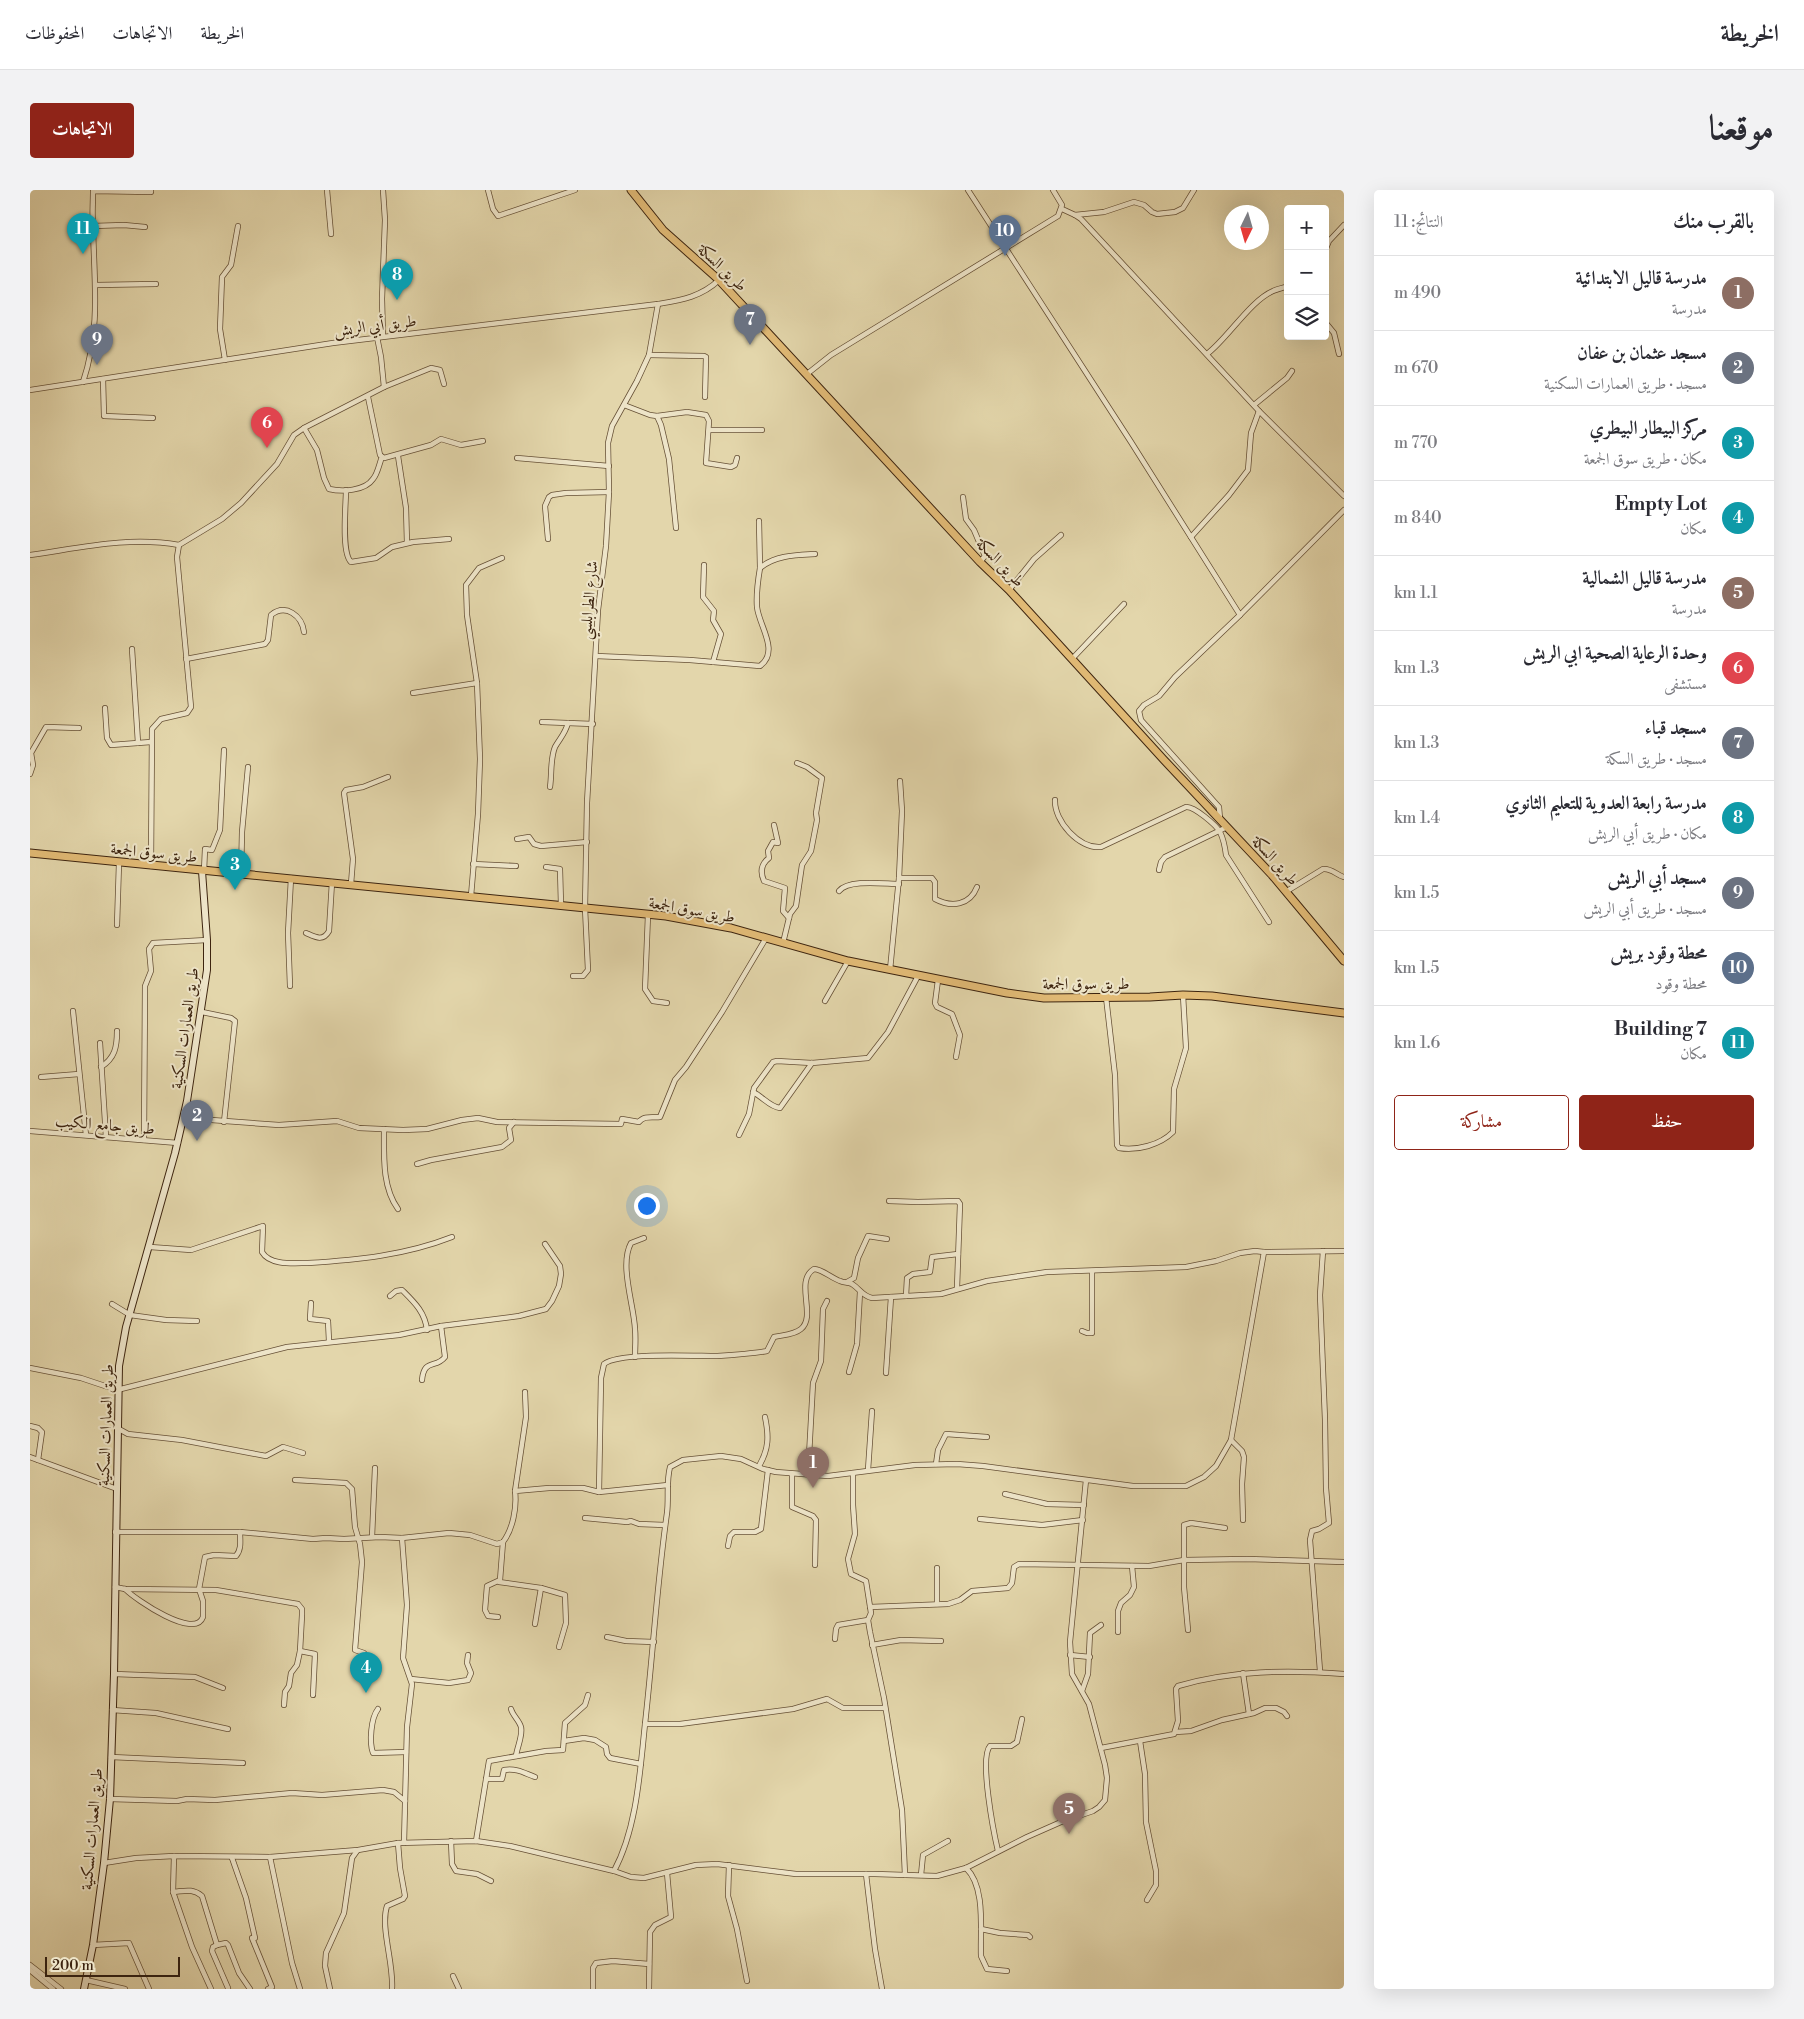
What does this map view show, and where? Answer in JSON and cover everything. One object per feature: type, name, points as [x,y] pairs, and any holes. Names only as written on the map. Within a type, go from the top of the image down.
[{"type":"main road","name":"طريق السكة","points":[[630,190],[663,230],[719,280],[980,562],[1009,590],[1287,891],[1344,961]]},
{"type":"main road","name":"طريق سوق الجمعة","points":[[30,853],[666,916],[731,928],[848,961],[938,980],[1044,998],[1212,996],[1344,1013]]},
{"type":"main road","name":"طريق العمارات السكنية","points":[[84,1989],[93,1946],[110,1799],[114,1674],[117,1390],[122,1348],[130,1315],[184,1118],[202,1012],[208,940],[203,871]]},
{"type":"street","points":[[83,382],[93,346],[96,285],[93,191],[151,192],[152,190]]},
{"type":"street","points":[[327,190],[331,234]]},
{"type":"street","points":[[382,190],[385,220],[382,299],[383,336]]},
{"type":"street","points":[[488,190],[493,209],[498,216],[575,190]]},
{"type":"street","points":[[968,190],[1007,248],[1240,615]]},
{"type":"street","points":[[806,374],[831,355],[1058,216],[1062,209],[1062,202],[1053,190]]},
{"type":"street","points":[[1076,215],[1104,212],[1134,202],[1144,205],[1157,214],[1175,212],[1183,208],[1194,190]]},
{"type":"street","points":[[1062,209],[1076,215],[1259,411],[1344,496]]},
{"type":"street","points":[[93,226],[124,225],[145,227]]},
{"type":"street","points":[[1325,250],[1329,241],[1344,225]]},
{"type":"street","points":[[225,360],[220,329],[222,277],[230,265],[238,226]]},
{"type":"street","name":"طريق أبي الريش","points":[[30,390],[383,336],[658,304],[698,295],[710,289],[719,280]]},
{"type":"street","points":[[96,285],[156,284]]},
{"type":"street","points":[[1207,354],[1222,341],[1261,299],[1273,291],[1284,288]]},
{"type":"street","name":"شارع الطرابلسي","points":[[573,976],[583,976],[588,970],[585,908],[587,803],[598,610],[606,546],[609,492],[608,443],[612,426],[649,355],[658,304]]},
{"type":"street","points":[[1329,327],[1334,333],[1339,354]]},
{"type":"street","points":[[377,337],[384,387]]},
{"type":"street","points":[[649,355],[704,356],[706,360],[705,397]]},
{"type":"street","points":[[151,866],[152,730],[157,722],[179,716],[190,710],[192,701],[176,558],[179,546],[222,519],[241,503],[276,464],[294,435],[304,428],[368,397],[384,387],[436,368],[440,370],[444,384]]},
{"type":"street","points":[[1254,405],[1288,378],[1292,370]]},
{"type":"street","points":[[103,379],[104,416],[153,418]]},
{"type":"street","points":[[304,428],[317,450],[327,487],[333,490],[346,490],[362,487],[372,481],[382,457],[368,397]]},
{"type":"street","points":[[624,405],[657,416],[687,412],[706,415],[709,418],[706,463],[731,467],[735,465],[737,458]]},
{"type":"street","points":[[1191,537],[1229,495],[1248,470],[1251,433],[1259,411]]},
{"type":"street","points":[[657,416],[662,425],[669,460],[676,528]]},
{"type":"street","points":[[709,430],[762,430]]},
{"type":"street","points":[[382,457],[398,456],[431,446],[441,439],[461,445],[483,441]]},
{"type":"street","points":[[398,456],[406,508],[407,544]]},
{"type":"street","points":[[516,458],[609,466]]},
{"type":"street","points":[[346,490],[345,536],[348,560],[355,562],[370,560],[392,547],[449,539]]},
{"type":"street","points":[[548,539],[545,506],[549,497],[566,493],[609,492]]},
{"type":"street","points":[[963,497],[966,519],[974,530],[985,556],[980,562]]},
{"type":"street","points":[[1220,820],[1219,807],[1141,720],[1139,711],[1159,696],[1175,677],[1240,615],[1344,510]]},
{"type":"street","points":[[596,656],[760,666],[767,658],[768,639],[757,607],[760,568],[759,521]]},
{"type":"street","points":[[1009,590],[1034,559],[1061,535]]},
{"type":"street","points":[[30,555],[84,546],[126,542],[162,542],[179,546]]},
{"type":"street","points":[[760,568],[773,559],[815,554]]},
{"type":"street","points":[[471,896],[480,777],[478,683],[467,615],[466,585],[479,568],[502,558]]},
{"type":"street","points":[[704,565],[703,597],[714,611],[714,620],[721,634],[713,662]]},
{"type":"street","points":[[1072,659],[1124,604]]},
{"type":"street","points":[[186,659],[265,644],[268,640],[271,616],[275,612],[294,612],[303,624],[304,632]]},
{"type":"street","points":[[132,649],[138,743]]},
{"type":"street","points":[[413,693],[478,683]]},
{"type":"street","points":[[105,708],[107,738],[111,745],[151,742]]},
{"type":"street","points":[[542,722],[592,724]]},
{"type":"street","points":[[550,786],[553,755],[556,745],[565,734],[568,723]]},
{"type":"street","points":[[30,774],[33,765],[31,753],[46,727],[79,728]]},
{"type":"street","points":[[203,871],[205,849],[212,850],[220,830],[224,750]]},
{"type":"street","points":[[783,943],[792,911],[796,906],[802,865],[811,851],[818,820],[816,813],[822,778],[807,767],[797,763]]},
{"type":"street","points":[[241,875],[242,832],[247,795],[248,768]]},
{"type":"street","points":[[351,884],[353,859],[344,793],[388,777]]},
{"type":"street","points":[[890,970],[899,881],[902,811],[900,781]]},
{"type":"street","points":[[1056,800],[1056,811],[1068,830],[1079,842],[1094,848],[1101,847],[1186,807],[1192,808],[1220,831],[1226,855],[1269,922]]},
{"type":"street","points":[[774,825],[778,843],[773,842],[768,851],[769,858],[764,862],[761,874],[764,881],[785,888],[783,911],[790,918]]},
{"type":"street","points":[[1159,870],[1162,859],[1165,857],[1227,827]]},
{"type":"street","points":[[517,839],[529,838],[534,844],[541,846],[587,842]]},
{"type":"street","points":[[117,925],[118,863]]},
{"type":"street","points":[[473,864],[516,866]]},
{"type":"street","points":[[546,867],[560,869],[561,905]]},
{"type":"street","points":[[1287,891],[1323,869],[1330,869],[1337,875],[1344,877]]},
{"type":"street","points":[[290,986],[288,933],[291,878]]},
{"type":"street","points":[[839,891],[846,886],[857,884],[932,878],[935,882],[936,900],[951,904],[966,902],[973,896],[977,887]]},
{"type":"street","points":[[306,932],[320,938],[324,937],[329,931],[332,882]]},
{"type":"street","points":[[648,915],[646,989],[652,1001],[667,1003]]},
{"type":"street","points":[[184,1118],[279,1125],[337,1121],[359,1128],[419,1130],[478,1118],[492,1122],[621,1124],[622,1119],[624,1121],[640,1122],[642,1118],[646,1117],[660,1117],[675,1080],[686,1067],[722,1012],[766,938]]},
{"type":"street","points":[[144,1140],[146,986],[151,971],[149,954],[151,945],[160,942],[208,940]]},
{"type":"street","points":[[825,1001],[848,961]]},
{"type":"street","points":[[739,1135],[749,1114],[757,1082],[773,1062],[812,1063],[868,1058],[885,1038],[918,976]]},
{"type":"street","points":[[938,980],[935,1003],[937,1007],[952,1014],[960,1036],[956,1057]]},
{"type":"street","points":[[1106,997],[1115,1075],[1117,1144],[1122,1149],[1137,1149],[1166,1139],[1173,1132],[1174,1090],[1186,1048],[1183,995]]},
{"type":"street","points":[[73,1011],[86,1135]]},
{"type":"street","points":[[202,1012],[231,1018],[235,1021],[224,1122]]},
{"type":"street","points":[[101,1067],[108,1063],[113,1056],[117,1031]]},
{"type":"street","points":[[100,1044],[106,1137]]},
{"type":"street","points":[[753,1092],[762,1096],[770,1104],[780,1108],[812,1063]]},
{"type":"street","points":[[41,1077],[79,1074]]},
{"type":"street","points":[[417,1164],[502,1147],[511,1140],[509,1128],[514,1122]]},
{"type":"street","points":[[384,1129],[386,1175],[389,1193],[398,1209]]},
{"type":"street","name":"طريق جامع الكيب","points":[[30,1131],[178,1143]]},
{"type":"street","points":[[889,1201],[958,1201],[960,1204],[957,1288]]},
{"type":"street","points":[[150,1247],[191,1250],[263,1226],[262,1252],[264,1256],[291,1264],[327,1263],[383,1256],[433,1244],[452,1237]]},
{"type":"street","points":[[847,1282],[854,1278],[858,1258],[868,1236],[887,1239]]},
{"type":"street","points":[[635,1357],[635,1329],[628,1284],[627,1261],[631,1243],[644,1238]]},
{"type":"street","points":[[30,1368],[81,1378],[117,1390],[287,1348],[399,1335],[441,1326],[498,1320],[546,1308],[552,1301],[561,1274],[560,1266],[546,1244]]},
{"type":"street","points":[[599,1492],[602,1368],[606,1362],[635,1357],[720,1356],[767,1351],[774,1337],[795,1332],[802,1329],[805,1324],[807,1311],[805,1285],[808,1274],[811,1271],[819,1270],[841,1282],[854,1285],[860,1292],[872,1298],[941,1294],[987,1281],[1047,1272],[1186,1267],[1255,1251],[1344,1251]]},
{"type":"street","points":[[1320,1671],[1310,1540],[1312,1531],[1329,1523],[1326,1488],[1326,1420],[1320,1303],[1323,1251]]},
{"type":"street","points":[[614,1871],[637,1797],[670,1468],[683,1460],[730,1456],[768,1470],[792,1474],[828,1476],[853,1474],[868,1470],[936,1464],[982,1466],[1133,1486],[1186,1486],[1204,1477],[1216,1466],[1231,1440],[1264,1252]]},
{"type":"street","points":[[906,1296],[907,1278],[913,1274],[930,1272],[932,1257],[958,1254]]},
{"type":"street","points":[[1082,1331],[1092,1333],[1092,1271]]},
{"type":"street","points":[[390,1296],[396,1291],[402,1290],[419,1307],[426,1321],[427,1330]]},
{"type":"street","points":[[850,1372],[858,1338],[860,1292]]},
{"type":"street","points":[[886,1373],[891,1297]]},
{"type":"street","points":[[808,1474],[813,1383],[821,1361],[823,1309],[826,1301]]},
{"type":"street","points":[[311,1302],[310,1319],[328,1321],[329,1342]]},
{"type":"street","points":[[112,1304],[130,1315],[173,1321],[197,1321]]},
{"type":"street","points":[[422,1380],[423,1370],[426,1366],[442,1361],[445,1357],[441,1326]]},
{"type":"street","points":[[499,1582],[503,1542],[510,1527],[516,1502],[515,1491],[526,1418],[525,1392]]},
{"type":"street","points":[[868,1470],[872,1411]]},
{"type":"street","points":[[758,1466],[767,1450],[769,1437],[765,1417]]},
{"type":"street","points":[[30,1426],[38,1428],[42,1432],[38,1460]]},
{"type":"street","points":[[117,1428],[128,1434],[182,1440],[266,1456],[283,1447],[303,1453]]},
{"type":"street","points":[[936,1464],[938,1450],[946,1434],[987,1437]]},
{"type":"street","points":[[1231,1440],[1242,1451],[1244,1457],[1242,1484],[1243,1520]]},
{"type":"street","points":[[30,1457],[117,1489]]},
{"type":"street","points":[[372,1538],[374,1468]]},
{"type":"street","points":[[728,1546],[730,1536],[734,1532],[755,1532],[761,1529],[768,1470]]},
{"type":"street","points":[[792,1474],[792,1507],[813,1516],[816,1520],[815,1565]]},
{"type":"street","points":[[853,1474],[853,1506],[856,1534],[848,1559],[848,1568],[850,1574],[866,1581],[871,1613],[868,1620],[902,1810],[905,1875]]},
{"type":"street","points":[[296,1480],[349,1484],[352,1489],[357,1538],[360,1544],[362,1562],[355,1649],[356,1652],[366,1654],[367,1658]]},
{"type":"street","points":[[104,1863],[136,1858],[174,1856],[270,1857],[358,1850],[401,1843],[476,1841],[510,1846],[637,1877],[655,1876],[704,1864],[730,1865],[791,1874],[944,1875],[966,1868],[1041,1830],[1093,1811],[1105,1800],[1107,1787],[1106,1771],[1093,1714],[1072,1674],[1070,1655],[1072,1614],[1086,1480]]},
{"type":"street","points":[[515,1491],[583,1488],[599,1492],[668,1485]]},
{"type":"street","points":[[1005,1494],[1047,1504],[1084,1506]]},
{"type":"street","points":[[585,1518],[665,1525]]},
{"type":"street","points":[[980,1519],[1042,1526],[1083,1520]]},
{"type":"street","points":[[1188,1630],[1184,1587],[1184,1525],[1191,1523],[1225,1528]]},
{"type":"street","points":[[116,1532],[240,1532],[313,1539],[402,1538],[450,1533],[470,1535],[497,1544],[503,1542]]},
{"type":"street","points":[[125,1589],[137,1599],[182,1624],[198,1624],[203,1619],[203,1601],[199,1589],[205,1557],[214,1555],[236,1556],[240,1552],[241,1546],[240,1532]]},
{"type":"street","points":[[392,1989],[393,1976],[384,1923],[387,1906],[403,1900],[406,1895],[400,1868],[406,1801],[406,1752],[411,1679],[404,1658],[407,1605],[402,1538]]},
{"type":"street","points":[[870,1607],[954,1603],[972,1591],[1008,1588],[1012,1583],[1016,1564],[1132,1566],[1165,1565],[1184,1560],[1270,1559],[1344,1562]]},
{"type":"street","points":[[1118,1632],[1118,1611],[1121,1603],[1130,1595],[1134,1587],[1132,1566]]},
{"type":"street","points":[[937,1568],[937,1604]]},
{"type":"street","points":[[498,1617],[488,1616],[485,1610],[487,1586],[499,1582],[541,1588],[563,1594],[566,1596],[566,1625],[560,1638],[559,1647]]},
{"type":"street","points":[[115,1587],[125,1589],[216,1590],[298,1604],[302,1609],[300,1652],[297,1665],[291,1673],[289,1686],[285,1692],[284,1705]]},
{"type":"street","points":[[535,1624],[541,1588]]},
{"type":"street","points":[[835,1639],[838,1625],[868,1620]]},
{"type":"street","points":[[1082,1691],[1087,1683],[1090,1633],[1101,1625]]},
{"type":"street","points":[[607,1637],[626,1641],[654,1642]]},
{"type":"street","points":[[872,1645],[901,1640],[941,1641]]},
{"type":"street","points":[[300,1652],[315,1654],[313,1695]]},
{"type":"street","points":[[411,1679],[449,1683],[468,1680],[471,1673],[467,1663],[468,1655]]},
{"type":"street","points":[[1070,1655],[1090,1656]]},
{"type":"street","points":[[1175,1732],[1178,1721],[1176,1690],[1178,1686],[1205,1678],[1243,1673],[1320,1671],[1344,1674]]},
{"type":"street","points":[[1243,1673],[1249,1714]]},
{"type":"street","points":[[114,1674],[195,1677],[223,1688]]},
{"type":"street","points":[[476,1841],[489,1760],[546,1751],[561,1751],[564,1749],[565,1723],[584,1705],[588,1695]]},
{"type":"street","points":[[645,1724],[680,1724],[792,1709],[827,1699],[843,1708],[885,1708]]},
{"type":"street","points":[[1101,1748],[1169,1736],[1175,1732],[1190,1731],[1271,1707],[1281,1710],[1287,1716]]},
{"type":"street","points":[[378,1709],[374,1714],[373,1720],[373,1753],[406,1752]]},
{"type":"street","points":[[511,1709],[521,1728],[516,1756]]},
{"type":"street","points":[[112,1710],[156,1713],[228,1728]]},
{"type":"street","points":[[998,1851],[993,1831],[985,1771],[987,1749],[990,1746],[1012,1746],[1017,1742],[1022,1719]]},
{"type":"street","points":[[564,1741],[589,1739],[606,1746],[607,1754],[610,1758],[641,1764]]},
{"type":"street","points":[[1140,1741],[1146,1774],[1146,1822],[1156,1871],[1156,1884],[1147,1900]]},
{"type":"street","points":[[111,1757],[243,1763]]},
{"type":"street","points":[[486,1779],[502,1779],[504,1770],[507,1769],[518,1770],[536,1777]]},
{"type":"street","points":[[110,1799],[177,1801],[187,1798],[215,1800],[383,1790],[394,1792],[406,1801]]},
{"type":"street","points":[[450,1841],[452,1864],[456,1871],[477,1874],[491,1881]]},
{"type":"street","points":[[921,1875],[923,1855],[948,1841]]},
{"type":"street","points":[[330,1989],[325,1966],[326,1953],[344,1913],[352,1858],[358,1850]]},
{"type":"street","points":[[174,1856],[173,1892],[192,1948],[211,1989]]},
{"type":"street","points":[[270,1857],[292,1963],[300,1989]]},
{"type":"street","points":[[232,1858],[252,1921],[255,1938],[252,1938],[272,1987],[268,1989]]},
{"type":"street","points":[[730,1865],[728,1896],[737,1928],[747,1981]]},
{"type":"street","points":[[966,1868],[972,1873],[978,1887],[981,1956],[985,1967],[987,1969],[1007,1971]]},
{"type":"street","points":[[649,1989],[650,1932],[655,1925],[670,1917],[667,1873]]},
{"type":"street","points":[[866,1874],[882,1989]]},
{"type":"street","points":[[173,1892],[188,1890],[197,1892],[202,1896],[217,1945]]},
{"type":"street","points":[[981,1929],[1000,1933],[1028,1935],[1030,1937]]},
{"type":"street","points":[[228,1988],[212,1951],[213,1947],[226,1943],[239,1973],[250,1989]]},
{"type":"street","points":[[93,1946],[128,1944],[132,1947],[148,1989]]},
{"type":"street","points":[[594,1989],[593,1968],[596,1963],[613,1961],[649,1964]]},
{"type":"street","points":[[30,1964],[61,1989]]},
{"type":"street","points":[[30,1970],[53,1989]]},
{"type":"street","points":[[453,1976],[459,1989]]},
{"type":"street","points":[[86,1980],[113,1988],[125,1989]]},
{"type":"place","name":"Building 7","points":[[83,254]]},
{"type":"place","name":"محطة وقود بريش","points":[[1005,256]]},
{"type":"place","name":"مدرسة رابعة العدوية للتعليم الثانوي","points":[[397,300]]},
{"type":"place","name":"مسجد قباء","points":[[750,345]]},
{"type":"place","name":"مسجد أبي الريش","points":[[97,365]]},
{"type":"place","name":"وحدة الرعاية الصحية ابي الريش","points":[[267,448]]},
{"type":"place","name":"مركز البيطار البيطري","points":[[235,890]]},
{"type":"place","name":"مسجد عثمان بن عفان","points":[[197,1141]]},
{"type":"place","name":"مدرسة قاليل الابتدائية","points":[[813,1488]]},
{"type":"place","name":"Empty Lot","points":[[366,1693]]},
{"type":"place","name":"مدرسة قاليل الشمالية","points":[[1069,1834]]}]
